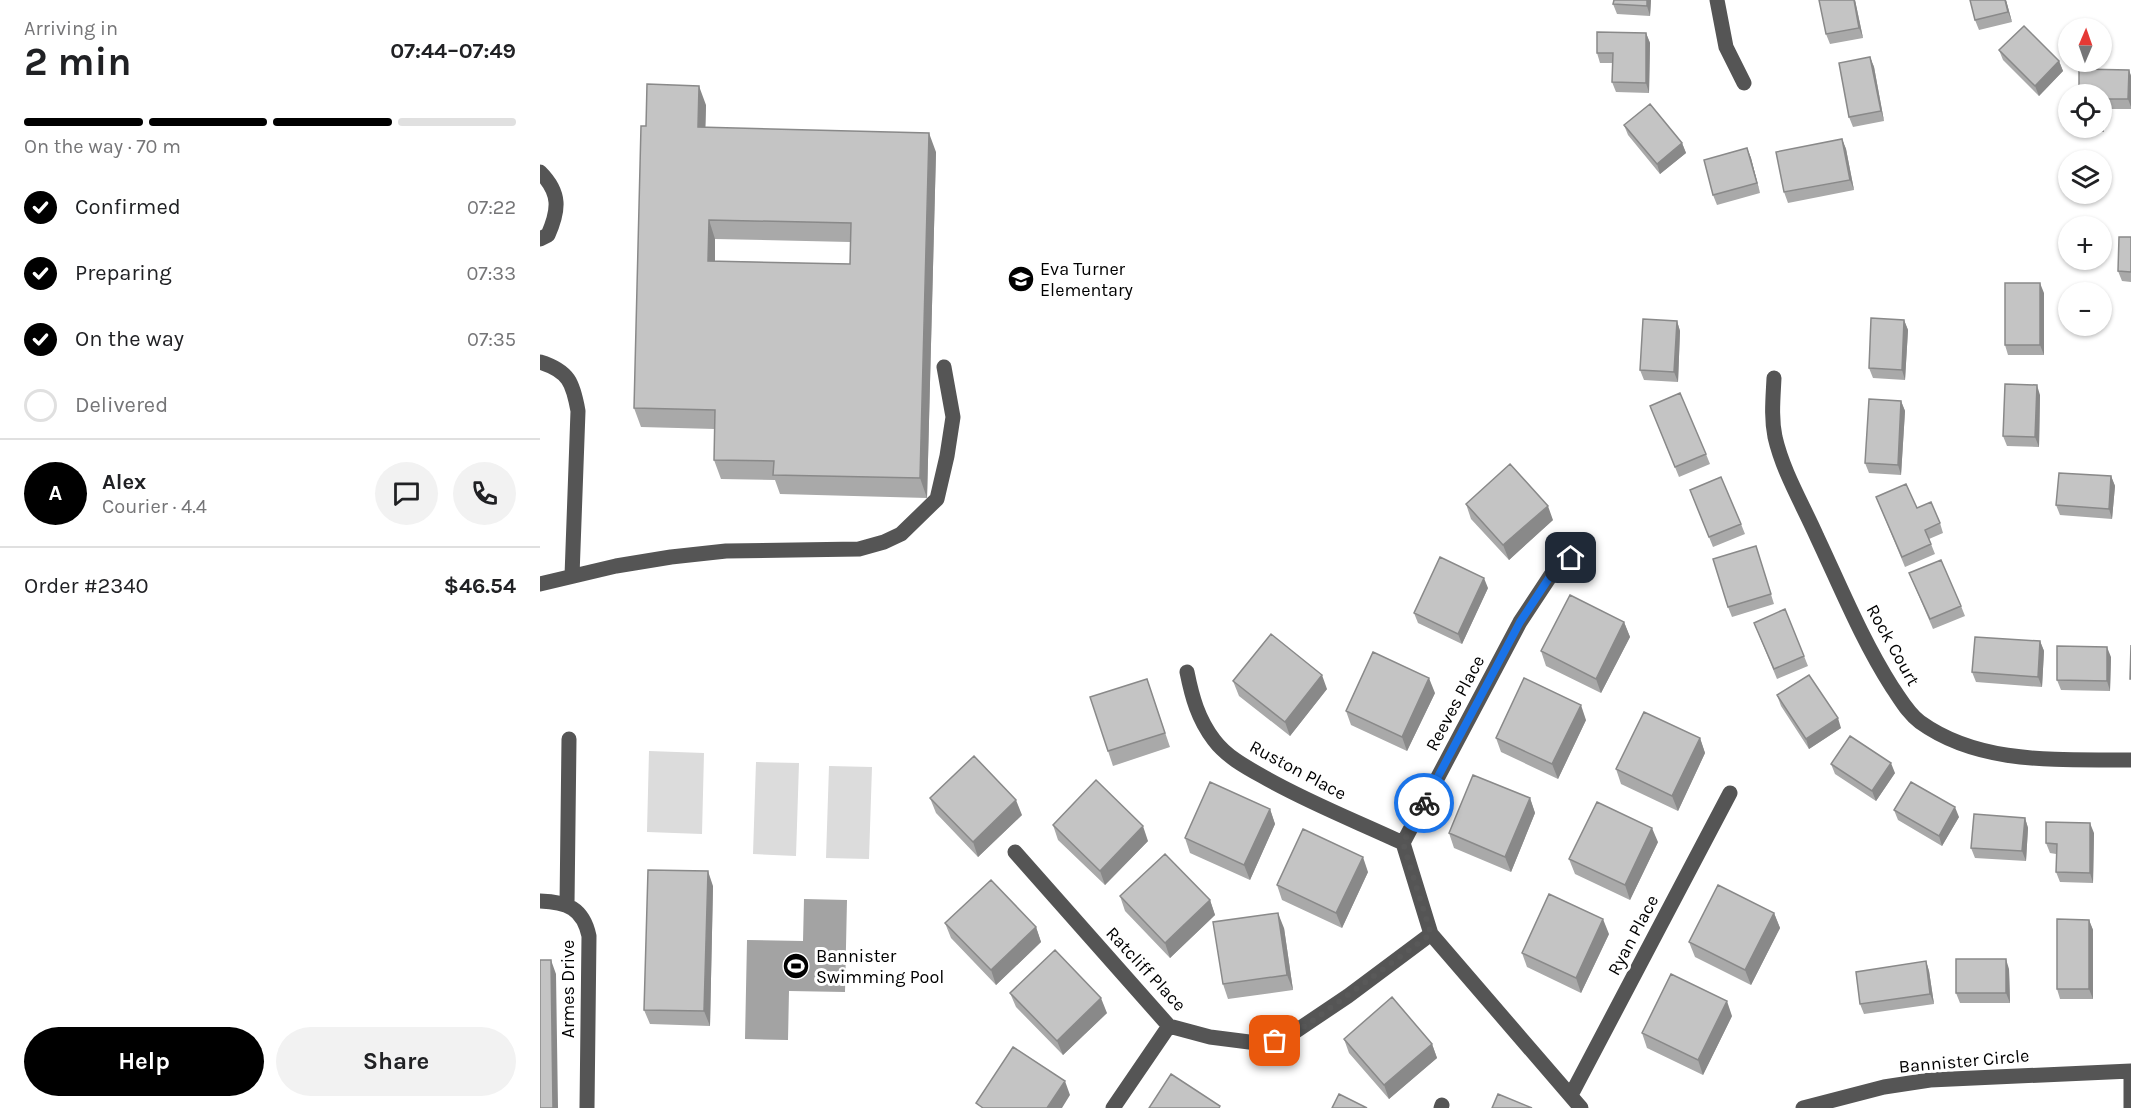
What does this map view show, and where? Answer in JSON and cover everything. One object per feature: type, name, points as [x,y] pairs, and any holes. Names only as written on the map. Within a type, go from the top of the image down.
[{"type":"street","points":[[1717,0],[1726,47],[1744,82]]},
{"type":"street","points":[[540,172],[552,186],[557,209],[548,235],[540,239]]},
{"type":"street","points":[[540,363],[561,372],[573,386],[578,411],[572,576]]},
{"type":"street","points":[[540,584],[671,557],[726,551],[859,549],[884,542],[901,534],[937,499],[947,456],[952,417],[945,367]]},
{"type":"street","name":"Rock Court","points":[[1774,378],[1771,416],[1781,459],[1872,656],[1907,710],[1920,722],[1954,741],[1968,747],[2003,755],[2034,759],[2131,760]]},
{"type":"street","name":"Reeves Place","points":[[1403,843],[1520,622],[1551,575],[1571,558]]},
{"type":"street","name":"Ruston Place","points":[[1187,672],[1192,701],[1206,729],[1227,753],[1287,791],[1403,843]]},
{"type":"street","points":[[540,901],[567,905],[569,739]]},
{"type":"street","name":"Ryan Place","points":[[1571,1095],[1730,793]]},
{"type":"street","points":[[1403,843],[1431,934],[1581,1108]]},
{"type":"street","name":"Ratcliff Place","points":[[1015,852],[1169,1026],[1210,1037],[1257,1043],[1275,1041],[1307,1025],[1431,934]]},
{"type":"street","name":"Armes Drive","points":[[567,905],[578,912],[586,925],[589,936],[587,1108]]},
{"type":"street","points":[[1113,1108],[1169,1026]]},
{"type":"street","points":[[2131,1071],[2131,1108]]},
{"type":"street","name":"Bannister Circle","points":[[1803,1108],[1884,1087],[1930,1080],[2131,1071]]},
{"type":"shaded area","points":[[649,751],[704,753],[702,834],[647,832]]},
{"type":"shaded area","points":[[756,762],[799,763],[796,856],[753,854]]},
{"type":"shaded area","points":[[829,766],[872,767],[869,859],[826,858]]},
{"type":"shaded area","name":"Bannister Swimming Pool","points":[[804,899],[847,900],[845,992],[789,991],[788,1040],[745,1039],[747,940],[803,941]]},
{"type":"building","points":[[1614,0],[1647,0],[1647,6],[1613,4]]},
{"type":"building","points":[[1819,0],[1854,0],[1859,28],[1826,34]]},
{"type":"building","points":[[1970,0],[2005,0],[2008,12],[1975,20]]},
{"type":"building","points":[[2024,26],[2058,62],[2035,86],[1999,50]]},
{"type":"building","points":[[1597,32],[1646,33],[1646,83],[1612,82],[1613,53],[1597,53]]},
{"type":"building","points":[[1870,57],[1881,111],[1849,117],[1839,63]]},
{"type":"building","points":[[2129,70],[2128,99],[2112,99],[2112,84],[2079,84],[2079,72]]},
{"type":"building","points":[[647,84],[699,86],[698,127],[929,133],[920,478],[773,475],[774,461],[714,460],[715,410],[634,408],[641,126],[646,126]],"holes":[[[709,220],[851,223],[850,264],[708,261]]]},
{"type":"building","points":[[1650,104],[1682,143],[1657,164],[1624,125]]},
{"type":"building","points":[[1842,139],[1850,180],[1784,192],[1776,152]]},
{"type":"building","points":[[1747,148],[1757,183],[1713,195],[1704,160]]},
{"type":"building","points":[[2119,237],[2131,237],[2131,272],[2118,271]]},
{"type":"building","points":[[2005,283],[2040,283],[2040,345],[2005,345]]},
{"type":"building","points":[[1871,318],[1904,320],[1902,370],[1869,368]]},
{"type":"building","points":[[1643,319],[1677,321],[1674,372],[1640,370]]},
{"type":"building","points":[[2005,384],[2037,385],[2035,437],[2003,436]]},
{"type":"building","points":[[1680,393],[1706,454],[1675,467],[1650,406]]},
{"type":"building","points":[[1869,399],[1901,401],[1898,465],[1865,463]]},
{"type":"building","points":[[1510,464],[1548,506],[1503,545],[1466,504]]},
{"type":"building","points":[[2059,473],[2111,476],[2109,509],[2056,505]]},
{"type":"building","points":[[1721,477],[1741,524],[1709,537],[1690,490]]},
{"type":"building","points":[[1906,484],[1917,508],[1931,502],[1940,523],[1925,530],[1931,544],[1902,557],[1876,497]]},
{"type":"building","points":[[1756,546],[1771,594],[1728,607],[1713,559]]},
{"type":"building","points":[[1440,557],[1484,578],[1458,634],[1414,613]]},
{"type":"building","points":[[1941,560],[1961,606],[1930,619],[1909,573]]},
{"type":"building","points":[[1570,595],[1624,622],[1596,679],[1541,651]]},
{"type":"building","points":[[1785,609],[1804,656],[1774,669],[1754,623]]},
{"type":"building","points":[[1271,634],[1322,675],[1285,722],[1233,681]]},
{"type":"building","points":[[1975,637],[2040,641],[2038,677],[1972,672]]},
{"type":"building","points":[[2057,646],[2107,647],[2107,681],[2057,680]]},
{"type":"building","points":[[1373,652],[1429,678],[1402,737],[1346,711]]},
{"type":"building","points":[[1809,675],[1838,718],[1806,739],[1777,695]]},
{"type":"building","points":[[1524,678],[1581,705],[1552,764],[1496,738]]},
{"type":"building","points":[[1147,679],[1165,733],[1108,751],[1090,697]]},
{"type":"building","points":[[1644,712],[1700,738],[1672,796],[1616,769]]},
{"type":"building","points":[[1850,736],[1891,763],[1872,791],[1831,764]]},
{"type":"building","points":[[974,756],[1016,800],[973,842],[930,798]]},
{"type":"building","points":[[1473,775],[1530,798],[1505,857],[1449,833]]},
{"type":"building","points":[[1096,780],[1143,826],[1100,871],[1053,825]]},
{"type":"building","points":[[1210,782],[1270,809],[1244,865],[1185,838]]},
{"type":"building","points":[[1911,782],[1955,807],[1939,836],[1894,810]]},
{"type":"building","points":[[1597,802],[1652,828],[1625,885],[1569,859]]},
{"type":"building","points":[[1974,814],[2025,818],[2022,851],[1971,848]]},
{"type":"building","points":[[2046,822],[2090,823],[2090,873],[2056,872],[2057,844],[2046,843]]},
{"type":"building","points":[[1303,829],[1363,857],[1336,913],[1277,885]]},
{"type":"building","points":[[1165,854],[1210,900],[1165,943],[1120,896]]},
{"type":"building","points":[[648,870],[708,871],[704,1011],[644,1010]]},
{"type":"building","points":[[991,880],[1036,927],[991,970],[945,923]]},
{"type":"building","points":[[1718,885],[1774,913],[1745,970],[1689,942]]},
{"type":"building","points":[[1549,894],[1603,919],[1576,978],[1522,953]]},
{"type":"building","points":[[1278,913],[1287,975],[1223,984],[1213,922]]},
{"type":"building","points":[[2057,919],[2089,920],[2089,989],[2057,989]]},
{"type":"building","points":[[1055,950],[1101,998],[1057,1041],[1010,993]]},
{"type":"building","points":[[1956,959],[2006,959],[2006,993],[1956,993]]},
{"type":"building","points":[[540,960],[551,960],[553,1108],[540,1108]]},
{"type":"building","points":[[1926,961],[1930,994],[1860,1004],[1856,972]]},
{"type":"building","points":[[1671,974],[1727,1001],[1698,1060],[1642,1033]]},
{"type":"building","points":[[1392,997],[1432,1044],[1384,1085],[1344,1039]]},
{"type":"building","points":[[1013,1047],[1065,1081],[1047,1108],[983,1108],[976,1103]]},
{"type":"building","points":[[1171,1074],[1220,1106],[1219,1108],[1149,1108]]},
{"type":"building","points":[[1339,1094],[1367,1108],[1332,1108]]},
{"type":"building","points":[[1498,1094],[1532,1108],[1492,1108]]},
{"type":"way so far","points":[[1275,1041],[1307,1025],[1431,934],[1403,843],[1424,803]]},
{"type":"place","name":"Eva Turner Elementary","points":[[1021,279]]},
{"type":"place","name":"Bannister Swimming Pool","points":[[796,966]]},
{"type":"route","points":[[1424,803],[1520,622],[1551,575],[1571,558]]}]
